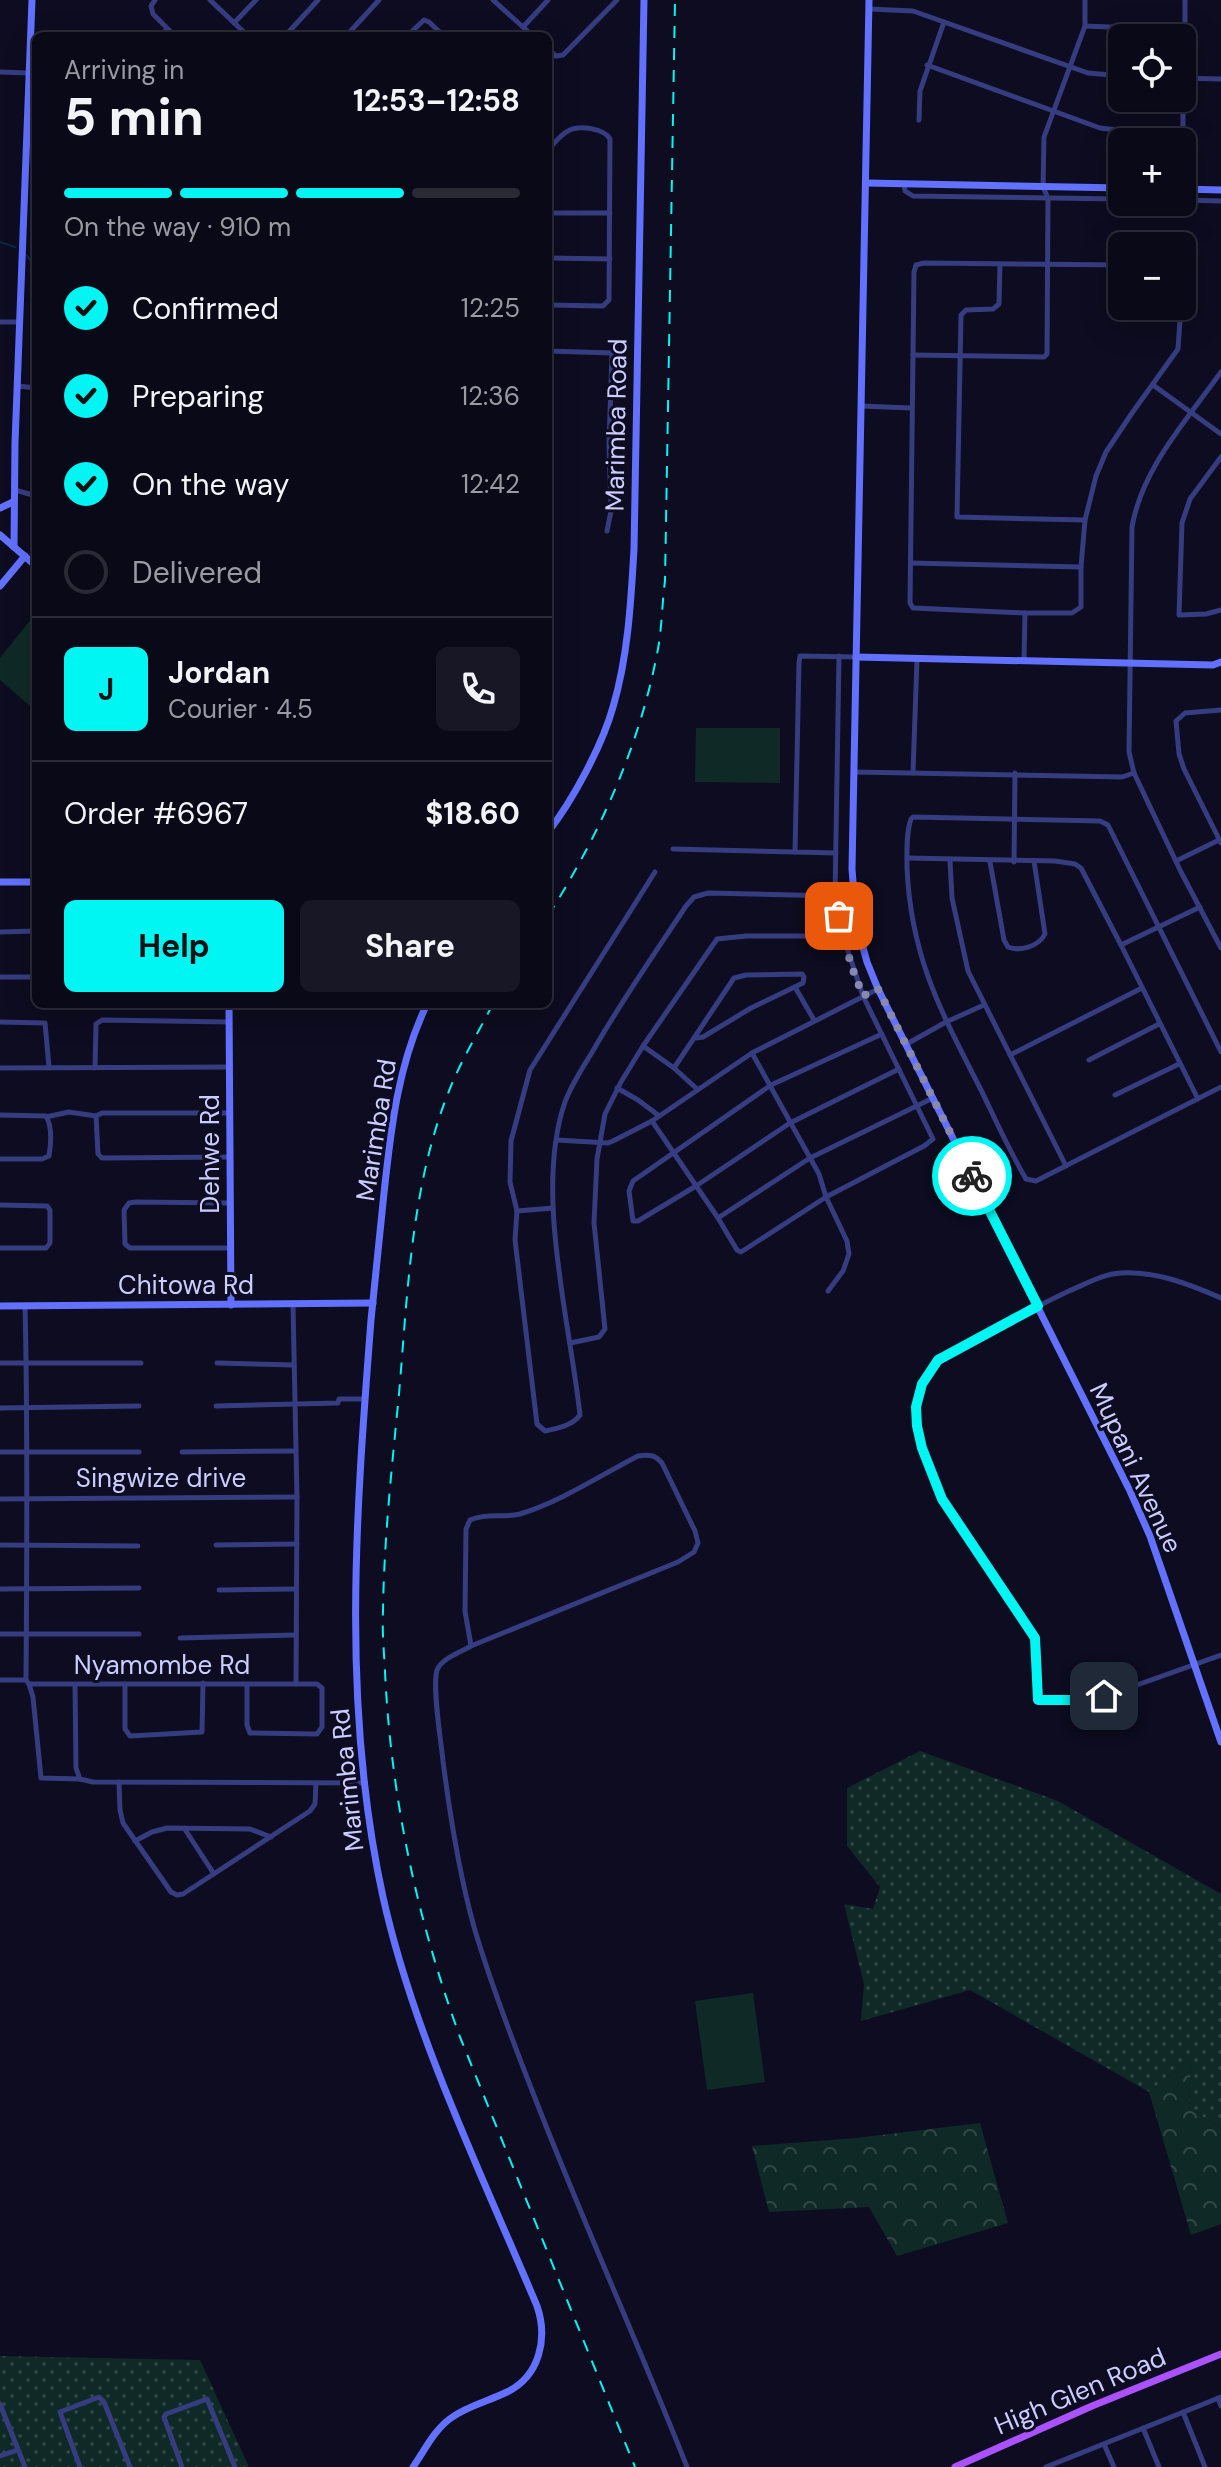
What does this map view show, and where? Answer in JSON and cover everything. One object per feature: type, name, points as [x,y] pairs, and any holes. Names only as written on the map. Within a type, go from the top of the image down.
[{"type":"main road","name":"High Glen Road","points":[[955,2467],[1092,2406],[1221,2354]]},
{"type":"street","points":[[14,547],[13,502],[32,0]]},
{"type":"street","points":[[155,0],[151,11],[170,32]]},
{"type":"street","points":[[210,0],[244,32]]},
{"type":"street","points":[[234,23],[256,0]]},
{"type":"street","points":[[289,32],[318,0]]},
{"type":"street","points":[[350,32],[379,0]]},
{"type":"street","points":[[493,0],[529,32]]},
{"type":"street","points":[[523,27],[548,0]]},
{"type":"street","points":[[552,52],[556,56],[563,55],[617,0]]},
{"type":"street","name":"Marimba Road","points":[[552,826],[581,779],[613,709],[626,639],[634,544],[644,0]]},
{"type":"street","name":"Mupani Avenue","points":[[869,0],[852,869],[855,910],[867,962],[878,989],[1150,1536],[1221,1742]]},
{"type":"street","points":[[913,355],[1046,356],[1048,198],[1043,187],[1043,142],[1085,26],[1085,0]]},
{"type":"street","points":[[1085,26],[1182,30],[1185,26],[1185,0]]},
{"type":"street","points":[[869,9],[908,10],[1068,66],[1108,75]]},
{"type":"street","points":[[411,32],[424,20],[440,32]]},
{"type":"street","points":[[919,120],[920,91],[944,22]]},
{"type":"street","points":[[164,32],[167,29]]},
{"type":"street","points":[[927,65],[1100,128],[1176,132],[1183,125],[1183,112]]},
{"type":"street","points":[[0,72],[29,73]]},
{"type":"street","points":[[1196,78],[1221,79]]},
{"type":"street","points":[[552,146],[570,130],[601,130],[610,139],[609,300],[606,305],[552,305]]},
{"type":"street","points":[[904,182],[905,191],[913,196],[1108,199]]},
{"type":"street","points":[[866,183],[1108,188]]},
{"type":"street","points":[[1196,189],[1221,190]]},
{"type":"street","points":[[1196,200],[1221,201]]},
{"type":"street","points":[[552,213],[610,213]]},
{"type":"street","points":[[552,258],[610,259]]},
{"type":"street","points":[[1000,264],[999,304],[993,309],[966,310],[961,315],[957,517],[1085,520]]},
{"type":"street","points":[[1108,265],[916,265],[911,408],[910,603],[915,610],[1072,613],[1081,607],[1081,567],[1088,500],[1106,452],[1180,345],[1181,320]]},
{"type":"street","points":[[0,322],[19,322]]},
{"type":"street","points":[[552,351],[612,353],[609,443],[611,511],[607,531]]},
{"type":"street","points":[[1221,372],[1150,473],[1135,511],[1132,527],[1129,752],[1134,773],[1221,948]]},
{"type":"street","points":[[1153,385],[1221,434]]},
{"type":"street","points":[[18,386],[32,388]]},
{"type":"street","points":[[861,406],[911,408]]},
{"type":"street","points":[[1221,457],[1190,499],[1182,523],[1179,615],[1221,610]]},
{"type":"street","points":[[14,489],[32,495]]},
{"type":"street","points":[[0,508],[13,502]]},
{"type":"street","points":[[0,535],[32,562]]},
{"type":"street","points":[[0,586],[25,556]]},
{"type":"street","points":[[911,563],[1081,567]]},
{"type":"street","points":[[1024,661],[1025,613]]},
{"type":"street","points":[[795,852],[800,656],[1213,665],[1221,662]]},
{"type":"street","points":[[652,1121],[737,1250],[743,1252],[826,1197],[930,1142],[933,1137],[863,996],[843,936],[835,896],[839,656]]},
{"type":"street","points":[[913,773],[917,659]]},
{"type":"street","points":[[1176,861],[1220,842],[1184,769],[1179,754],[1176,721],[1185,713],[1221,710]]},
{"type":"street","points":[[854,772],[1122,777],[1134,773]]},
{"type":"street","points":[[1014,862],[1015,773]]},
{"type":"street","points":[[1221,1052],[1108,825],[1100,821],[913,817],[909,825],[908,894],[916,941],[928,981],[1025,1178],[1036,1181],[1221,1087]]},
{"type":"street","points":[[673,849],[836,853]]},
{"type":"street","points":[[907,858],[1055,861],[1078,866],[1198,1099]]},
{"type":"street","points":[[950,861],[952,898],[968,971],[1066,1166]]},
{"type":"street","points":[[990,862],[1004,940],[1008,947],[1018,950],[1045,936],[1034,861]]},
{"type":"street","points":[[655,872],[530,1070],[511,1141],[510,1182],[517,1211],[514,1232],[537,1424],[543,1431],[563,1427],[580,1417],[553,1208],[557,1140],[564,1105],[573,1084],[627,995],[691,900],[708,893],[835,896]]},
{"type":"street","points":[[0,882],[32,882]]},
{"type":"street","points":[[1121,945],[1200,907]]},
{"type":"street","points":[[0,932],[32,931]]},
{"type":"street","points":[[570,1343],[599,1337],[605,1329],[594,1223],[598,1143],[606,1109],[643,1046],[717,939],[843,936]]},
{"type":"street","points":[[674,1068],[734,978],[802,974],[804,977],[803,983],[696,1038]]},
{"type":"street","points":[[0,977],[32,977]]},
{"type":"street","points":[[795,987],[814,1020]]},
{"type":"street","points":[[1010,1055],[1142,988]]},
{"type":"street","points":[[557,1140],[613,1141],[652,1121],[752,1053],[878,989]]},
{"type":"street","points":[[905,1045],[984,1005]]},
{"type":"street","name":"Dehwe Rd","points":[[229,1008],[231,1305]]},
{"type":"street","name":"Marimba Rd","points":[[413,2467],[438,2430],[451,2417],[520,2383],[535,2365],[542,2331],[537,2306],[423,2032],[400,1961],[374,1853],[365,1783],[354,1594],[365,1399],[392,1122],[401,1077],[426,1008]]},
{"type":"street","points":[[95,1068],[96,1024],[102,1020],[229,1022]]},
{"type":"street","points":[[0,1022],[45,1023],[49,1067]]},
{"type":"street","points":[[1089,1060],[1160,1024]]},
{"type":"street","points":[[882,1034],[771,1085],[631,1184],[633,1221],[638,1221],[696,1186],[790,1123],[899,1069]]},
{"type":"street","points":[[643,1046],[697,1089]]},
{"type":"street","points":[[752,1053],[810,1158],[847,1241],[849,1254],[843,1271],[828,1291]]},
{"type":"street","points":[[1115,1095],[1179,1064]]},
{"type":"street","points":[[0,1068],[229,1067]]},
{"type":"street","points":[[617,1088],[658,1115]]},
{"type":"street","points":[[718,1218],[810,1158],[933,1098]]},
{"type":"street","points":[[0,1115],[230,1113]]},
{"type":"street","points":[[96,1116],[98,1154],[102,1158],[230,1157]]},
{"type":"street","points":[[0,1159],[42,1159],[49,1156],[46,1117]]},
{"type":"street","points":[[230,1203],[136,1202],[129,1203],[124,1210],[125,1244],[130,1248],[230,1248]]},
{"type":"street","points":[[0,1205],[47,1206],[50,1210],[50,1243],[46,1248],[0,1248]]},
{"type":"street","points":[[517,1211],[553,1208]]},
{"type":"street","points":[[1221,1298],[1160,1276],[1104,1275],[1038,1306],[938,1360],[928,1371],[918,1394],[917,1426],[936,1486],[964,1534],[1035,1638],[1038,1700],[1075,1700],[1109,1695],[1221,1655]]},
{"type":"street","name":"Chitowa Rd","points":[[0,1306],[373,1303]]},
{"type":"street","points":[[25,1305],[28,1408],[25,1452],[27,1682],[33,1697],[41,1778],[93,1782],[365,1783]]},
{"type":"street","points":[[247,1685],[247,1725],[250,1733],[317,1734],[322,1727],[322,1688],[317,1684],[296,1684],[297,1497],[293,1305]]},
{"type":"street","points":[[0,1363],[141,1363]]},
{"type":"street","points":[[217,1363],[294,1365]]},
{"type":"street","points":[[216,1406],[294,1406],[338,1403],[339,1399],[365,1399]]},
{"type":"street","points":[[0,1408],[139,1406]]},
{"type":"street","points":[[182,1452],[296,1451]]},
{"type":"street","points":[[0,1452],[139,1452]]},
{"type":"street","points":[[471,1646],[465,1611],[466,1529],[470,1520],[518,1514],[538,1507],[638,1456],[646,1454],[662,1463],[698,1539],[694,1552],[678,1562],[471,1646],[442,1664],[436,1680],[447,1791],[473,1925],[501,2011],[554,2149],[687,2467]]},
{"type":"street","name":"Singwize drive","points":[[0,1499],[297,1497]]},
{"type":"street","points":[[216,1545],[297,1544]]},
{"type":"street","points":[[0,1545],[138,1546]]},
{"type":"street","points":[[0,1589],[139,1588]]},
{"type":"street","points":[[219,1590],[296,1589]]},
{"type":"street","points":[[0,1634],[139,1634]]},
{"type":"street","points":[[180,1638],[295,1635]]},
{"type":"street","name":"Nyamombe Rd","points":[[0,1680],[75,1685],[296,1684]]},
{"type":"street","points":[[125,1684],[125,1729],[130,1736],[202,1732],[203,1683]]},
{"type":"street","points":[[75,1685],[76,1768],[80,1779]]},
{"type":"street","points":[[119,1782],[121,1817],[173,1894],[183,1894],[313,1808],[316,1783]]},
{"type":"street","points":[[135,1841],[159,1829],[250,1829],[271,1837]]},
{"type":"street","points":[[185,1830],[214,1874]]},
{"type":"street","points":[[80,2467],[60,2412],[99,2397],[104,2402],[130,2467]]},
{"type":"street","points":[[1046,2467],[1219,2398],[1221,2406]]},
{"type":"street","points":[[182,2467],[164,2417],[207,2399],[235,2467]]},
{"type":"street","points":[[0,2404],[25,2467]]},
{"type":"street","points":[[1183,2412],[1205,2467]]},
{"type":"street","points":[[1143,2428],[1159,2467]]},
{"type":"street","points":[[1104,2444],[1114,2467]]},
{"type":"street","points":[[0,2456],[18,2450]]},
{"type":"street","points":[[1067,2459],[1070,2467]]},
{"type":"green space","points":[[32,618],[32,708],[0,680],[0,658]]},
{"type":"green space","points":[[696,728],[780,728],[780,783],[695,782]]},
{"type":"green space","points":[[920,1751],[1058,1801],[1221,1894],[1221,2127],[1189,2109],[1191,2058],[1149,2092],[970,1990],[861,2021],[864,1984],[844,1904],[873,1909],[880,1887],[847,1846],[847,1788]]},
{"type":"green space","points":[[753,1993],[765,2082],[707,2090],[695,2001]]},
{"type":"green space","points":[[1191,2058],[1189,2109],[1221,2127],[1221,2224],[1191,2235],[1149,2092]]},
{"type":"green space","points":[[980,2123],[1008,2223],[897,2256],[869,2207],[769,2212],[752,2146],[856,2138]]},
{"type":"green space","points":[[0,2356],[200,2360],[249,2467],[0,2467]]},
{"type":"waterway","points":[[0,242],[15,247]]},
{"type":"waterway","points":[[26,255],[32,262]]},
{"type":"railway","points":[[552,909],[585,853],[616,788],[641,720],[659,641],[665,581],[675,0]]},
{"type":"railway","points":[[491,1008],[458,1070],[440,1116],[420,1194],[414,1234],[385,1557],[383,1626],[388,1719],[409,1858],[445,1993],[460,2037],[635,2467]]},
{"type":"way so far","points":[[839,916],[851,965],[863,996],[878,989],[972,1176]]},
{"type":"route","points":[[972,1176],[1038,1306],[938,1360],[928,1371],[916,1407],[922,1448],[942,1499],[1033,1632],[1037,1643],[1038,1700],[1104,1696]]}]
